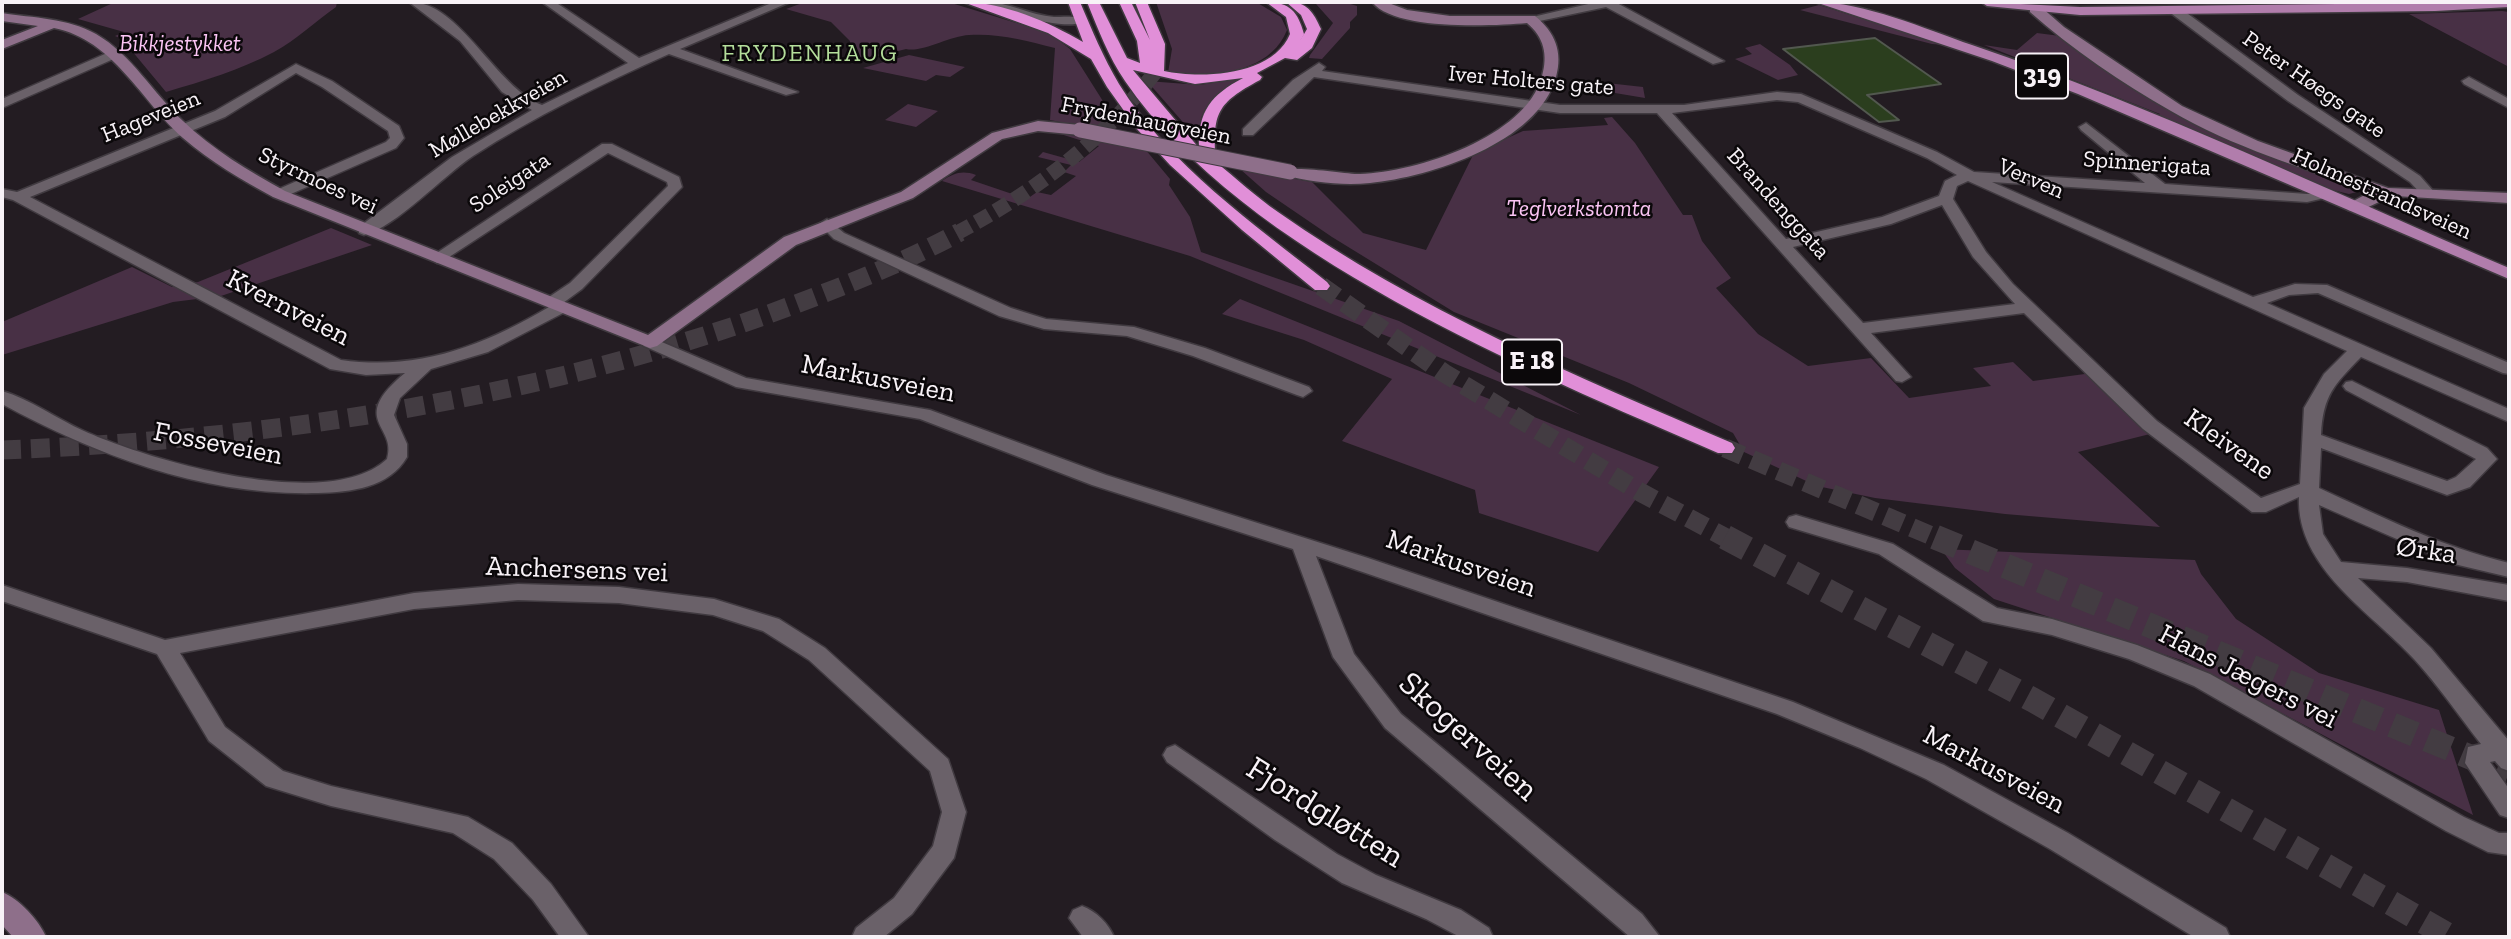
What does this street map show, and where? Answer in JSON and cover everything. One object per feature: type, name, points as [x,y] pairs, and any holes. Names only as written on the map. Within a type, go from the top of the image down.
[{"type":"highway","points":[[969,2],[1053,30],[1095,56]]},
{"type":"highway","points":[[1074,2],[1095,56],[1132,111],[1184,167],[1251,229],[1321,286]]},
{"type":"highway","name":"E 18","points":[[1093,2],[1118,59],[1154,107],[1209,163],[1309,240],[1406,299],[1547,369],[1725,448]]},
{"type":"highway","points":[[1125,2],[1144,41],[1152,68],[1160,55],[1158,41],[1144,4]]},
{"type":"highway","points":[[1118,59],[1153,74],[1178,79],[1218,79],[1250,71],[1282,53],[1297,34],[1292,15],[1272,2]]},
{"type":"highway","points":[[1209,163],[1205,128],[1208,115],[1216,104],[1238,86],[1294,55],[1311,39],[1314,29],[1310,19],[1292,2]]},
{"type":"main road","name":"319","points":[[1821,2],[1846,4]]},
{"type":"main road","points":[[1987,2],[2042,10],[2176,11],[2509,3]]},
{"type":"main road","points":[[1377,3],[1398,12],[1464,21],[1530,19]]},
{"type":"main road","name":"Holmestrandsveien","points":[[1846,4],[2001,54],[2151,114],[2324,194],[2509,274]]},
{"type":"main road","name":"Holmestrandsveien","points":[[1846,4],[2006,62],[2237,155]]},
{"type":"main road","points":[[2042,10],[2059,30],[2193,117],[2267,149],[2385,192],[2509,198]]},
{"type":"main road","name":"Styrmoes vei","points":[[2,17],[84,33],[114,54],[183,129],[214,155],[279,194],[650,342]]},
{"type":"main road","name":"Frydenhaugveien","points":[[650,342],[790,240],[878,208],[926,183],[982,144],[1012,131],[1046,126],[1080,130],[1290,172],[1338,178],[1405,172],[1467,150],[1522,119],[1536,105],[1552,71],[1552,51],[1544,31],[1530,19]]},
{"type":"main road","points":[[2,45],[51,25]]},
{"type":"main road","points":[[2354,207],[2385,192]]},
{"type":"main road","points":[[2,905],[32,937]]},
{"type":"street","points":[[415,2],[463,38],[509,93],[522,104],[544,110]]},
{"type":"street","points":[[554,5],[576,2]]},
{"type":"street","name":"Møllebekkveien","points":[[364,230],[393,213],[469,152],[544,110],[667,49],[784,2]]},
{"type":"street","points":[[988,2],[1049,20],[1080,21]]},
{"type":"street","points":[[1530,19],[1608,3],[1714,59]]},
{"type":"street","points":[[554,5],[637,63]]},
{"type":"street","name":"Peter Høegs gate","points":[[2176,11],[2292,98],[2415,179],[2428,193]]},
{"type":"street","points":[[667,49],[791,92]]},
{"type":"street","points":[[2,104],[114,54]]},
{"type":"street","points":[[1248,132],[1310,73],[1326,63]]},
{"type":"street","name":"Hageveien","points":[[10,195],[220,114],[296,68],[327,84],[394,130],[397,138],[376,153],[279,194]]},
{"type":"street","name":"Iver Holters gate","points":[[1310,73],[1437,94],[1570,109],[1662,110],[1791,96]]},
{"type":"street","points":[[2469,81],[2509,104]]},
{"type":"street","name":"Verven","points":[[1791,96],[1808,100],[1932,155],[1966,176],[2509,416]]},
{"type":"street","name":"Brandenggata","points":[[1662,110],[1902,377]]},
{"type":"street","points":[[2086,127],[2160,188]]},
{"type":"street","name":"Kvernveien","points":[[10,195],[336,365],[366,371],[427,366],[510,337],[557,305],[675,187],[674,180],[607,147]]},
{"type":"street","name":"Soleigata","points":[[437,258],[607,147]]},
{"type":"street","points":[[1784,244],[1886,221],[1946,199],[1950,184],[1966,176]]},
{"type":"street","name":"Spinnerigata","points":[[1966,176],[2307,198],[2324,194]]},
{"type":"street","name":"Kleivene","points":[[1946,199],[1991,270],[2150,425],[2259,507],[2298,490],[2310,491],[2313,534],[2332,565],[2424,654],[2507,754]]},
{"type":"street","points":[[827,225],[839,236],[1005,312],[1044,324],[1128,331],[1199,352],[1303,391]]},
{"type":"street","points":[[2254,303],[2267,296],[2308,286],[2321,288],[2509,369]]},
{"type":"street","points":[[1859,329],[2030,307]]},
{"type":"street","name":"Markusveien","points":[[650,342],[742,383],[924,414],[1099,480],[1301,544],[1760,699],[1868,741],[1935,772],[2059,841],[2217,937]]},
{"type":"street","points":[[2359,349],[2330,378],[2313,408],[2310,491],[2419,543],[2461,559],[2509,570]]},
{"type":"street","name":"Fosseveien","points":[[2,397],[83,437],[199,475],[250,485],[315,487],[350,484],[375,477],[395,462],[398,450],[384,418],[386,408],[408,380],[427,366]]},
{"type":"street","points":[[2311,438],[2447,488],[2463,482],[2487,459],[2480,452],[2352,386]]},
{"type":"street","name":"Hans Jægers vei","points":[[1796,522],[1886,549],[1992,615],[2064,631],[2137,653],[2202,680],[2455,824],[2497,844],[2509,844]]},
{"type":"street","name":"Skogerveien","points":[[1301,544],[1314,586],[1344,657],[1393,721],[1473,791],[1633,922],[1647,937]]},
{"type":"street","name":"Ørka","points":[[2332,565],[2509,593]]},
{"type":"street","name":"Anchersens vei","points":[[2,593],[165,648],[414,601],[518,592],[619,594],[700,605],[771,625],[817,654],[940,766],[954,812],[945,849],[903,906],[865,937]]},
{"type":"street","points":[[165,648],[217,734],[275,779],[331,796],[459,824],[503,851],[542,892],[576,937]]},
{"type":"street","points":[[2507,754],[2480,751],[2476,754],[2477,764],[2509,808]]},
{"type":"street","name":"Fjordgløtten","points":[[1175,755],[1351,875],[1394,897],[1466,924],[1480,937]]},
{"type":"street","points":[[1082,918],[1101,937]]},
{"type":"green space","name":"Bikkjestykket","points":[[115,2],[337,2],[336,7],[274,52],[235,70],[166,92],[122,39],[115,36],[124,32],[78,19]]},
{"type":"green space","points":[[805,2],[948,2],[1049,33],[1070,49],[1113,117],[1101,130],[1050,120],[1055,48],[1002,36],[969,35],[920,49],[906,49],[851,63],[850,41],[831,22],[786,9]]},
{"type":"green space","points":[[1156,2],[1256,2],[1281,17],[1287,30],[1267,56],[1253,64],[1219,73],[1168,73],[1172,49]]},
{"type":"green space","points":[[1310,2],[1344,2],[1357,6],[1357,15],[1350,22],[1350,28],[1322,59],[1309,58],[1333,23],[1316,4]]},
{"type":"green space","points":[[1819,5],[1945,45],[1800,10]]},
{"type":"green space","points":[[2509,12],[2509,67],[2409,14]]},
{"type":"green space","points":[[2037,33],[2060,36],[2154,101],[2195,122],[2353,183],[2357,192],[2349,194],[2324,188],[2158,116],[2160,114],[1984,45],[2017,50]]},
{"type":"green space","points":[[1760,44],[1790,65],[1798,75],[1778,80],[1735,59],[1752,54],[1745,48]]},
{"type":"green space","points":[[909,55],[965,67],[950,77],[936,75],[926,81],[863,68]]},
{"type":"green space","points":[[1235,79],[1238,81],[1222,91],[1205,109],[1199,135],[1195,136],[1147,81],[1200,85]]},
{"type":"green space","points":[[1598,82],[1643,87],[1645,98],[1597,90]]},
{"type":"green space","points":[[908,104],[938,111],[916,127],[885,120]]},
{"type":"green space","name":"Teglverkstomta","points":[[1612,117],[1635,143],[1683,215],[1692,215],[1702,241],[1731,278],[1716,288],[1758,334],[1808,366],[1871,358],[1909,398],[1991,386],[1973,368],[2013,362],[2033,381],[2092,373],[2150,434],[2078,452],[2160,527],[2005,514],[1875,498],[1817,486],[1744,452],[1733,433],[1629,383],[1454,312],[1332,237],[1266,192],[1240,169],[1312,182],[1363,233],[1426,250],[1474,153],[1523,131],[1608,125],[1604,118]]},
{"type":"green space","points":[[1054,132],[1145,149],[1170,179],[1169,185],[1190,217],[1201,252],[1399,321],[1581,415],[1190,256],[942,181],[954,174],[966,173],[976,175],[971,180],[1027,199],[1037,192],[1051,195],[1076,176],[1064,172],[1071,165],[1038,157],[1043,152],[1079,162],[1099,146]]},
{"type":"green space","points":[[331,228],[372,245],[221,296],[173,302],[2,355],[2,322],[132,267],[172,287],[198,282]]},
{"type":"green space","points":[[1240,299],[1659,467],[1598,552],[1479,513],[1475,490],[1342,441],[1392,379],[1304,340],[1222,314]]},
{"type":"green space","points":[[1941,549],[2195,560],[2201,574],[2236,619],[2319,673],[2439,710],[2473,815],[2184,661],[1994,599],[1955,568]]},
{"type":"building","points":[[1875,38],[1941,84],[1867,95],[1899,120],[1879,122],[1783,49]]},
{"type":"tunnel","points":[[957,233],[1015,199],[1066,162],[1113,120],[1157,70]]},
{"type":"tunnel","points":[[2,450],[99,445],[293,426],[485,393],[674,345],[766,315],[865,277],[960,232]]},
{"type":"tunnel","points":[[1321,286],[1444,373],[1640,492],[1728,539]]},
{"type":"tunnel","points":[[1725,448],[1939,539]]},
{"type":"tunnel","points":[[1725,537],[2033,700],[2451,937]]},
{"type":"tunnel","points":[[1935,537],[2509,773]]},
{"type":"district","name":"FRYDENHAUG","points":[[810,54]]}]
